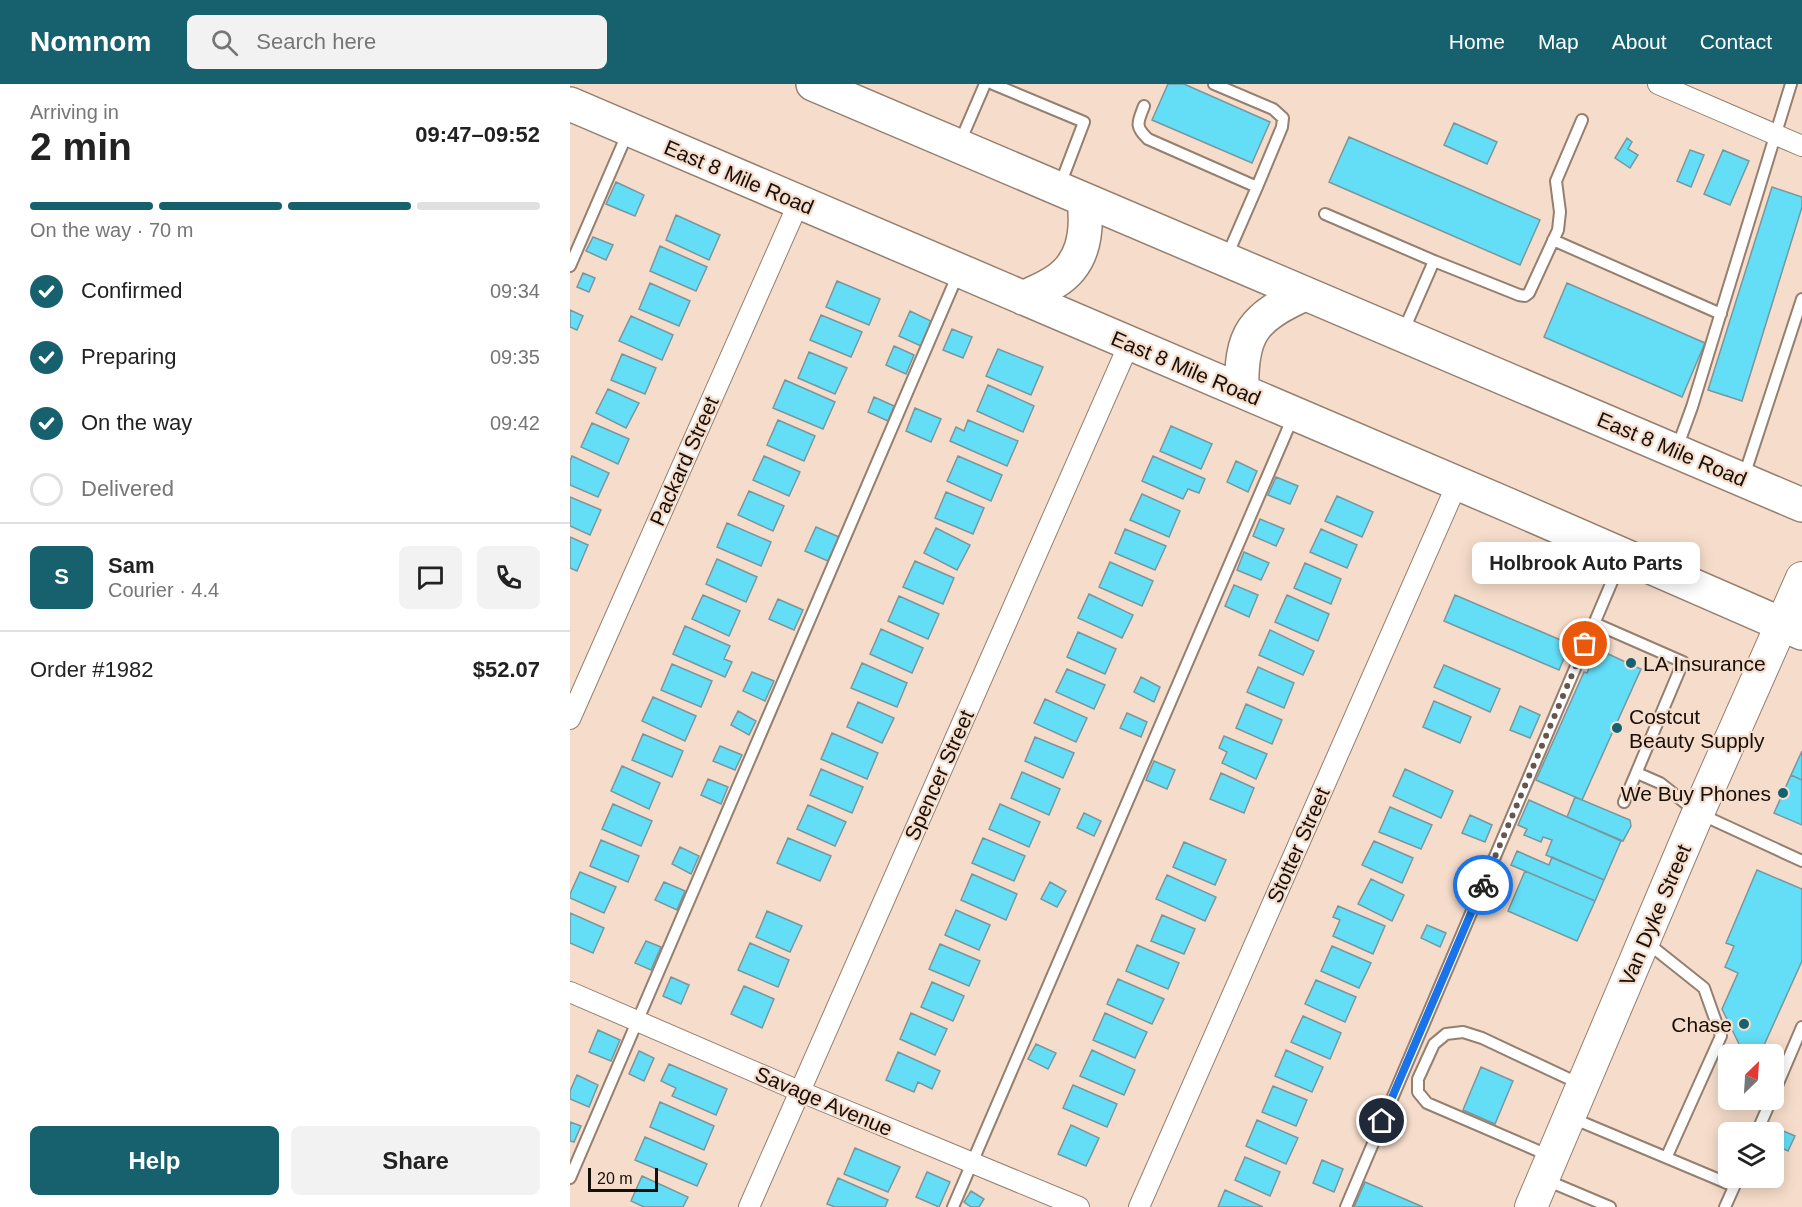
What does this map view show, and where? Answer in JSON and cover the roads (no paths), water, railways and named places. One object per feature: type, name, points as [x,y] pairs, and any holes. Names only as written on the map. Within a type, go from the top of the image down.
[{"type":"highway","name":"East 8 Mile Road","points":[[813,84],[1802,505]]},
{"type":"highway","name":"East 8 Mile Road","points":[[570,104],[1792,629]]},
{"type":"highway","points":[[1023,298],[1055,282],[1079,254],[1085,238],[1086,221],[1072,194]]},
{"type":"highway","points":[[1242,391],[1241,364],[1244,346],[1253,329],[1266,315],[1280,305],[1305,294]]},
{"type":"main road","name":"Van Dyke Street","points":[[1531,1207],[1698,813],[1792,629],[1802,578]]},
{"type":"street","points":[[1658,84],[1802,146]]},
{"type":"street","name":"Packard Street","points":[[570,719],[799,202]]},
{"type":"street","name":"Spencer Street","points":[[749,1207],[1129,344]]},
{"type":"street","name":"Stotter Street","points":[[1139,1207],[1457,484]]},
{"type":"street","name":"Savage Avenue","points":[[570,992],[1079,1207]]},
{"type":"lane","points":[[958,146],[985,84]]},
{"type":"lane","points":[[993,84],[1084,122],[1072,194]]},
{"type":"lane","points":[[1214,84],[1273,109],[1283,118],[1282,127],[1226,259]]},
{"type":"lane","points":[[1676,451],[1721,315],[1791,84]]},
{"type":"lane","points":[[1144,106],[1137,123],[1140,132],[1149,139],[1257,187]]},
{"type":"lane","points":[[1325,214],[1434,261],[1525,296],[1532,288],[1558,230],[1560,212],[1556,181],[1582,120]]},
{"type":"lane","points":[[570,266],[629,129]]},
{"type":"lane","points":[[1553,240],[1721,315]]},
{"type":"lane","points":[[1402,335],[1434,261]]},
{"type":"lane","points":[[570,1178],[960,271]]},
{"type":"lane","points":[[1743,479],[1802,299]]},
{"type":"lane","points":[[952,1207],[1294,414]]},
{"type":"lane","points":[[1346,1207],[1623,555]]},
{"type":"lane","points":[[1594,623],[1683,662],[1624,802]]},
{"type":"lane","points":[[1637,773],[1660,783],[1698,813],[1802,861]]},
{"type":"lane","points":[[1644,940],[1704,988],[1721,1036],[1667,1156]]},
{"type":"lane","points":[[1784,1069],[1802,1027]]},
{"type":"lane","points":[[1582,1086],[1482,1038],[1463,1032],[1446,1034],[1434,1044],[1418,1078],[1418,1092],[1427,1102],[1548,1168],[1610,1207]]},
{"type":"lane","points":[[1410,1057],[1424,1063]]},
{"type":"lane","points":[[1569,1117],[1718,1175]]},
{"type":"lane","points":[[1725,1207],[1733,1188]]},
{"type":"place","name":"Holbrook Auto Parts","points":[[1585,644]]},
{"type":"place","name":"LA Insurance","points":[[1631,663]]},
{"type":"place","name":"Costcut Beauty Supply","points":[[1617,728]]},
{"type":"place","name":"We Buy Phones","points":[[1783,793]]},
{"type":"place","name":"Chase","points":[[1744,1024]]}]
